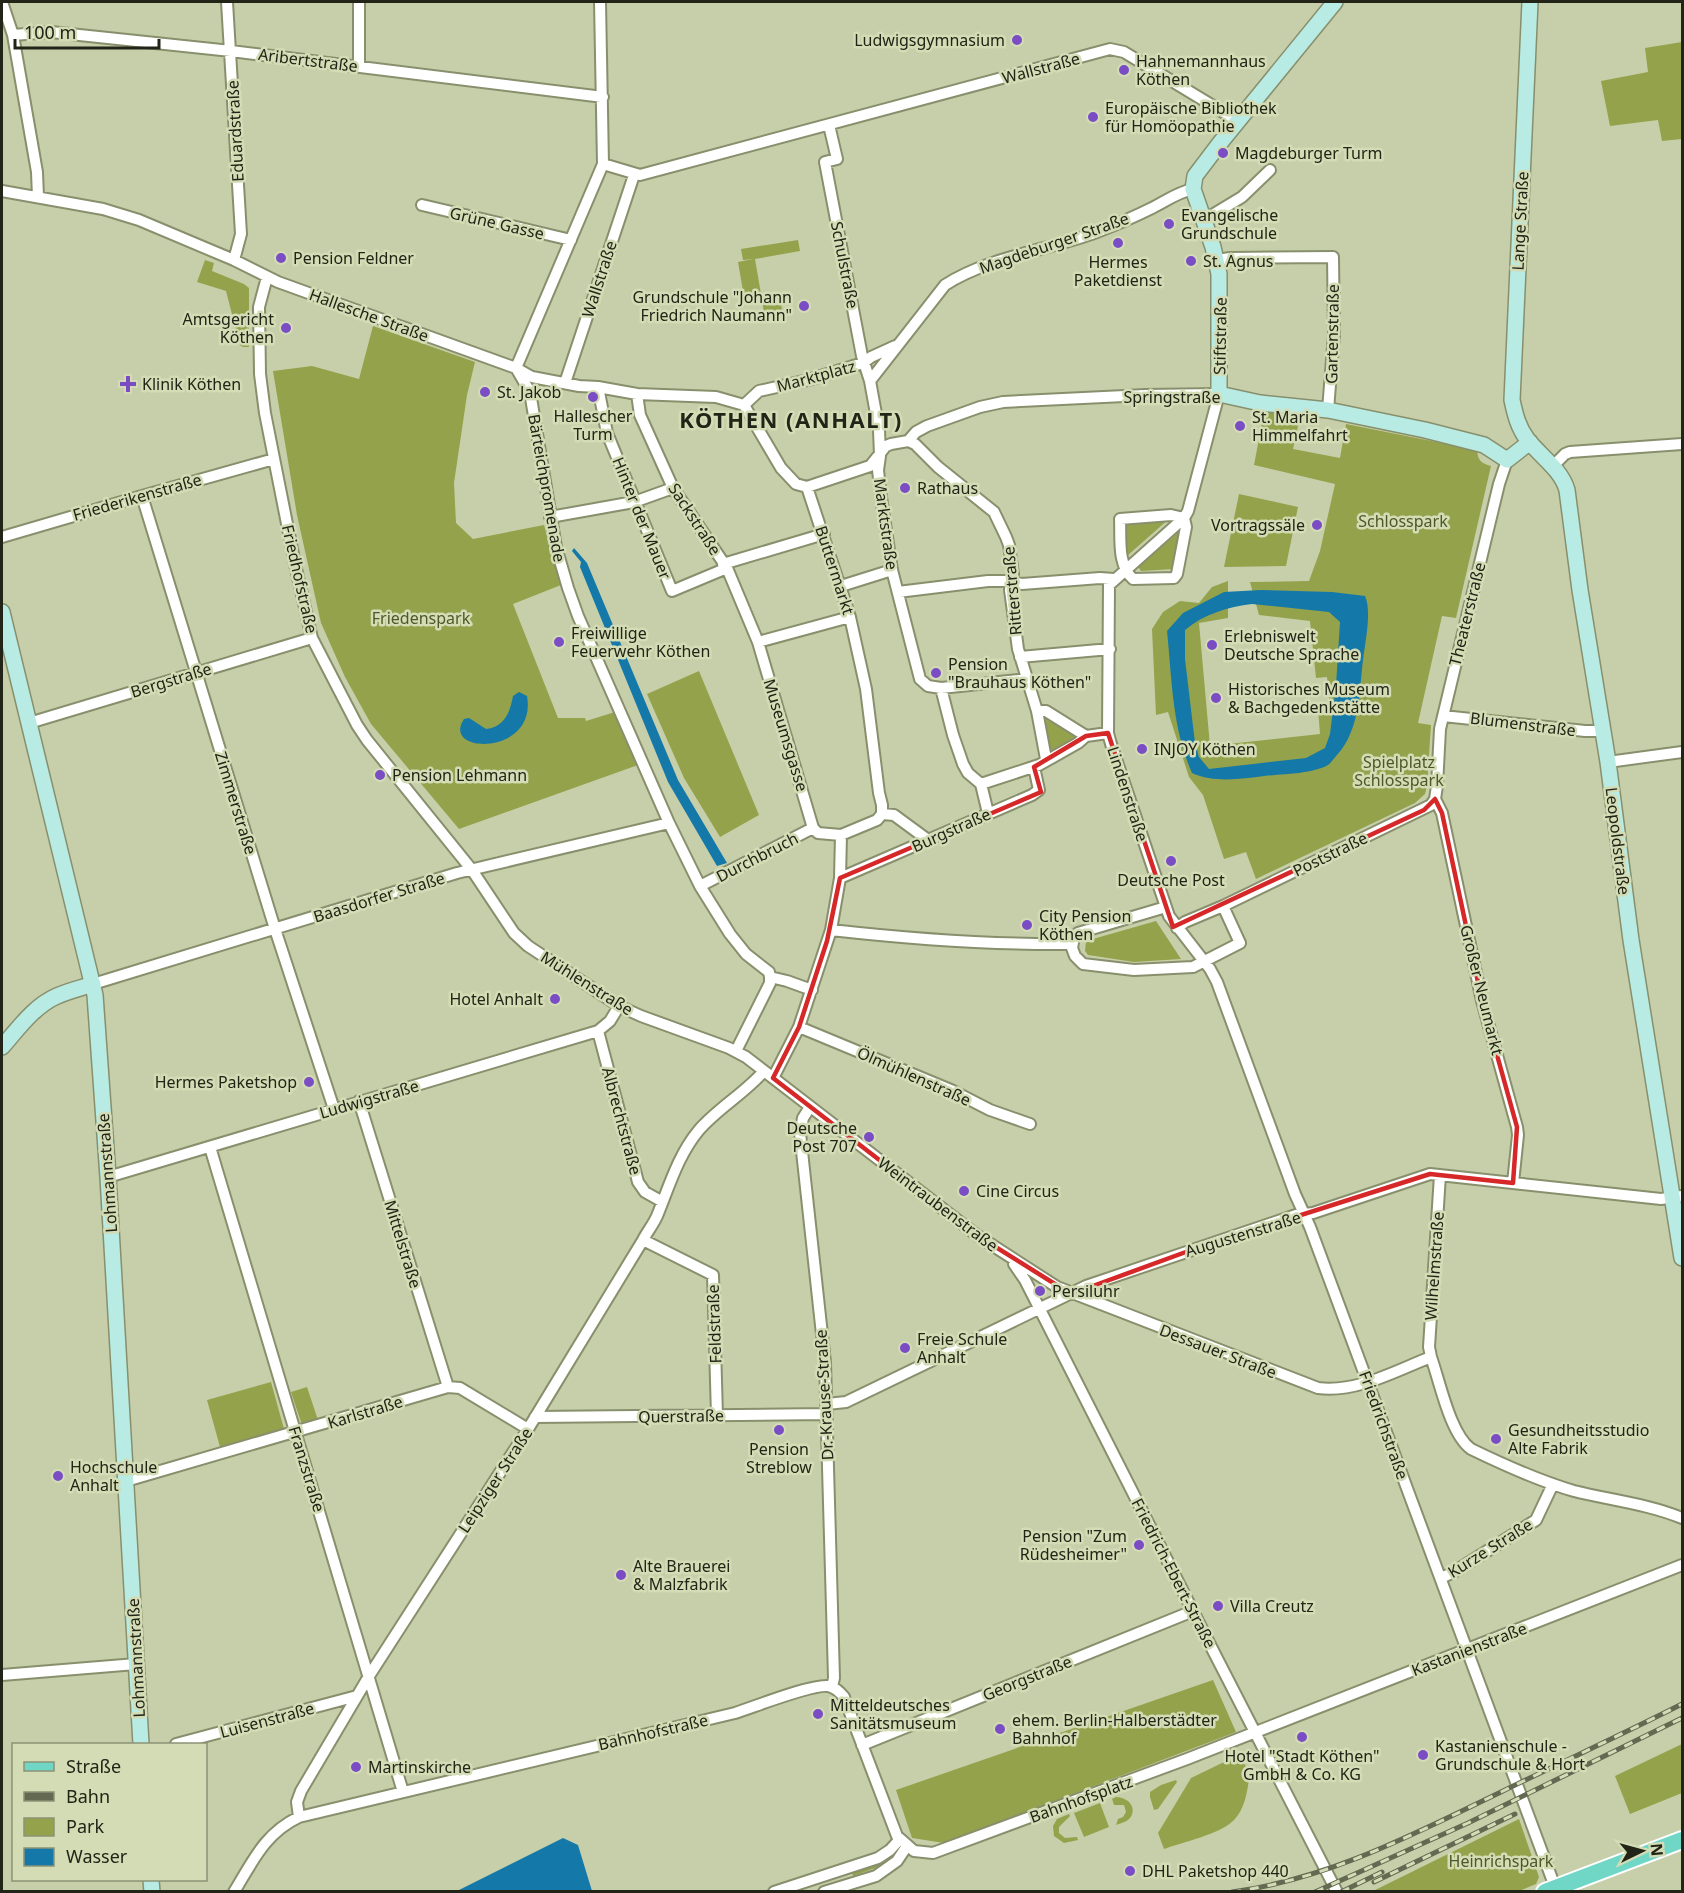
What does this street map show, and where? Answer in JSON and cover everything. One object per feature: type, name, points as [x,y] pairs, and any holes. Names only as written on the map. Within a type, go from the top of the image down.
[{"type":"main road","points":[[1193,189],[1195,176],[1335,2]]},
{"type":"main road","name":"Lange Straße","points":[[1528,440],[1516,420],[1512,387],[1530,2]]},
{"type":"main road","name":"Stiftstraße","points":[[1193,189],[1217,260],[1220,286],[1219,394]]},
{"type":"main road","name":"Springstraße","points":[[1219,394],[1260,403],[1328,410],[1474,442],[1494,450],[1507,460]]},
{"type":"main road","points":[[1507,460],[1528,440]]},
{"type":"main road","name":"Leopoldstraße","points":[[1528,440],[1563,480],[1567,490],[1580,590],[1608,762],[1631,940],[1678,1196],[1683,1258]]},
{"type":"main road","name":"Lohmannstraße","points":[[2,612],[93,984],[108,1177],[141,1743]]},
{"type":"main road","points":[[2,1047],[41,1006],[56,996],[93,984]]},
{"type":"main road","points":[[1554,1890],[1683,1840]]},
{"type":"street","points":[[2,2],[13,35],[37,172],[38,197]]},
{"type":"street","name":"Eduardstraße","points":[[227,2],[241,234],[234,260]]},
{"type":"street","points":[[359,2],[359,66]]},
{"type":"street","points":[[516,368],[603,164],[600,2]]},
{"type":"street","name":"Aribertstraße","points":[[13,35],[51,32],[359,66],[603,97]]},
{"type":"street","name":"Wallstraße","points":[[565,383],[634,175],[1110,49],[1124,52],[1238,122]]},
{"type":"street","name":"Schulstraße","points":[[829,125],[837,159],[825,162],[863,363]]},
{"type":"street","points":[[603,164],[634,175]]},
{"type":"street","points":[[1204,220],[1242,197],[1270,170]]},
{"type":"street","name":"Magdeburger Straße","points":[[870,381],[945,285],[953,280],[989,265],[1096,232],[1145,211],[1181,191],[1193,189]]},
{"type":"street","name":"Hallesche Straße","points":[[2,191],[118,213],[234,260],[267,277],[516,368],[532,377],[637,394],[693,395],[725,399],[744,405]]},
{"type":"street","name":"Grüne Gasse","points":[[422,206],[571,240]]},
{"type":"street","name":"Gartenstraße","points":[[1217,260],[1333,257],[1334,334],[1328,410]]},
{"type":"street","name":"Friedhofstraße","points":[[267,277],[259,307],[258,342],[265,413],[312,638],[367,740],[472,870]]},
{"type":"street","name":"Magdeburger Straße","points":[[863,363],[897,345]]},
{"type":"street","name":"Marktplatz","points":[[744,405],[759,391],[808,380],[863,363],[870,381],[879,430],[880,456]]},
{"type":"street","name":"Bärteichpromenade","points":[[516,368],[530,392],[550,517],[568,588],[578,616],[669,823],[700,886],[735,941],[746,954],[768,972],[770,977]]},
{"type":"street","name":"Hinter der Mauer","points":[[598,387],[607,433],[672,591],[725,566]]},
{"type":"street","name":"Sackstraße","points":[[637,394],[640,415],[673,488],[725,566],[758,642]]},
{"type":"street","name":"Springstraße","points":[[880,456],[886,446],[908,441],[916,432],[943,419],[1004,402],[1219,394]]},
{"type":"street","name":"Stiftstraße","points":[[1125,569],[1133,579],[1174,578],[1177,574],[1186,527],[1184,518],[1188,511],[1219,394]]},
{"type":"street","points":[[744,405],[781,468],[796,484],[807,487],[870,466],[880,456]]},
{"type":"street","name":"Ritterstraße","points":[[908,441],[915,444],[994,512],[1009,545],[1012,582],[1010,590],[1020,657],[1037,711],[1046,759]]},
{"type":"street","points":[[1552,466],[1570,452],[1683,444]]},
{"type":"street","name":"Marktstraße","points":[[880,456],[878,470],[892,570],[920,679],[928,686],[941,688]]},
{"type":"street","name":"Friederikenstraße","points":[[2,537],[274,459]]},
{"type":"street","name":"Theaterstraße","points":[[1435,799],[1438,740],[1443,716],[1498,484],[1507,460]]},
{"type":"street","name":"Buttermarkt","points":[[807,487],[841,586],[859,654],[883,813]]},
{"type":"street","points":[[550,517],[634,502],[673,488]]},
{"type":"street","name":"Zimmerstraße","points":[[142,495],[275,929],[334,1109]]},
{"type":"street","points":[[1125,569],[1120,519],[1171,515],[1184,518]]},
{"type":"street","points":[[898,592],[958,584],[1012,582],[1022,584],[1093,578],[1114,579],[1184,518]]},
{"type":"street","points":[[725,566],[824,534]]},
{"type":"street","points":[[841,586],[892,570]]},
{"type":"street","name":"Lindenstraße","points":[[1114,579],[1108,591],[1110,649],[1108,733],[1166,908],[1177,928],[1203,960]]},
{"type":"street","points":[[758,642],[850,617]]},
{"type":"street","name":"Bergstraße","points":[[29,723],[312,638]]},
{"type":"street","name":"Museumsgasse","points":[[758,642],[813,828]]},
{"type":"street","points":[[1020,657],[1110,649]]},
{"type":"street","points":[[988,813],[981,784],[968,773],[963,764],[941,688],[1027,679]]},
{"type":"street","points":[[1037,711],[1046,711],[1086,736]]},
{"type":"street","name":"Blumenstraße","points":[[1443,716],[1603,731]]},
{"type":"street","points":[[981,784],[1034,767],[1078,743],[1086,736],[1108,733]]},
{"type":"street","points":[[1608,762],[1683,752]]},
{"type":"street","name":"Burgstraße","points":[[840,878],[1037,792],[1039,785],[1034,767]]},
{"type":"street","name":"Poststraße","points":[[1177,928],[1185,922],[1424,810],[1435,799]]},
{"type":"street","name":"Großer Neumarkt","points":[[1435,799],[1442,813],[1482,1001],[1517,1126],[1513,1183]]},
{"type":"street","points":[[813,828],[818,833],[841,835],[883,813],[928,840]]},
{"type":"street","name":"Baasdorfer Straße","points":[[93,984],[472,870],[669,823]]},
{"type":"street","name":"Durchbruch","points":[[700,886],[813,828]]},
{"type":"street","points":[[773,1078],[799,1026],[831,930],[840,878],[841,835]]},
{"type":"street","name":"Mühlenstraße","points":[[472,870],[521,940],[619,1005],[640,1016],[736,1051],[773,1078]]},
{"type":"street","points":[[1166,908],[1085,929],[1074,937],[1072,944],[1075,956],[1083,963],[1134,970],[1191,967],[1240,943],[1223,906]]},
{"type":"street","points":[[831,930],[984,943],[1072,944]]},
{"type":"street","name":"Friedrichstraße","points":[[1203,960],[1217,982],[1368,1382],[1552,1879],[1554,1890]]},
{"type":"street","points":[[736,1051],[770,984],[770,977],[812,990]]},
{"type":"street","points":[[598,1031],[610,1021],[619,1005]]},
{"type":"street","name":"Ölmühlenstraße","points":[[799,1026],[951,1090],[990,1110],[1030,1124]]},
{"type":"street","name":"Ludwigstraße","points":[[108,1177],[598,1031]]},
{"type":"street","name":"Albrechtstraße","points":[[598,1031],[638,1182],[645,1192],[661,1201]]},
{"type":"street","name":"Leipziger Straße","points":[[299,1817],[297,1802],[301,1791],[369,1676],[528,1429],[643,1240],[657,1216],[661,1201],[685,1150],[698,1131],[764,1071]]},
{"type":"street","name":"Weintraubenstraße","points":[[773,1078],[1008,1256],[1071,1294]]},
{"type":"street","name":"Mittelstraße","points":[[358,1101],[448,1387]]},
{"type":"street","name":"Dr.-Krause-Straße","points":[[810,1107],[803,1118],[800,1133],[823,1342],[827,1409],[834,1678],[832,1687]]},
{"type":"street","name":"Franzstraße","points":[[210,1147],[403,1792]]},
{"type":"street","name":"Augustenstraße","points":[[827,1409],[846,1402],[1086,1286],[1430,1174],[1661,1199],[1678,1196]]},
{"type":"street","name":"Wilhelmstraße","points":[[1440,1175],[1429,1347],[1456,1430],[1463,1443],[1480,1454],[1553,1484]]},
{"type":"street","name":"Feldstraße","points":[[643,1240],[713,1275],[717,1416]]},
{"type":"street","name":"Friedrich-Ebert-Straße","points":[[1008,1256],[1025,1280],[1337,1892]]},
{"type":"street","name":"Dessauer Straße","points":[[1071,1294],[1310,1386],[1338,1389],[1368,1382],[1431,1357]]},
{"type":"street","points":[[448,1387],[460,1388],[528,1429]]},
{"type":"street","name":"Karlstraße","points":[[126,1481],[448,1387]]},
{"type":"street","name":"Querstraße","points":[[535,1417],[717,1416],[827,1409]]},
{"type":"street","points":[[1553,1484],[1650,1507],[1683,1518]]},
{"type":"street","name":"Kurze Straße","points":[[1441,1578],[1536,1520],[1553,1484]]},
{"type":"street","name":"Kastanienstraße","points":[[1255,1732],[1683,1565]]},
{"type":"street","name":"Georgstraße","points":[[862,1745],[1192,1611]]},
{"type":"street","points":[[2,1675],[136,1664]]},
{"type":"street","name":"Bahnhofstraße","points":[[299,1817],[735,1713],[820,1687],[832,1687]]},
{"type":"street","points":[[824,1892],[876,1876],[897,1862],[903,1843],[885,1806],[843,1697],[837,1689],[832,1687]]},
{"type":"street","name":"Luisenstraße","points":[[180,1743],[357,1696]]},
{"type":"street","name":"Bahnhofsplatz","points":[[903,1843],[920,1852],[933,1853],[1255,1732]]},
{"type":"street","points":[[234,1892],[271,1835],[283,1824],[299,1817]]},
{"type":"street","points":[[774,1892],[878,1858],[903,1843]]},
{"type":"highlighted area","points":[[1108,733],[1173,927],[1424,810],[1435,799],[1442,813],[1482,1001],[1517,1127],[1513,1183],[1430,1174],[1194,1249],[1071,1294],[978,1236],[773,1078],[799,1027],[827,941],[840,878],[1041,792],[1034,767],[1086,736]]},
{"type":"green space","points":[[1682,42],[1682,139],[1662,141],[1658,120],[1610,126],[1601,81],[1648,72],[1645,48]]},
{"type":"green space","points":[[798,240],[800,251],[755,259],[761,294],[744,297],[738,262],[753,259],[743,260],[741,249]]},
{"type":"green space","points":[[205,260],[214,263],[212,271],[249,288],[249,347],[240,345],[226,291],[197,282]]},
{"type":"green space","points":[[779,292],[783,315],[765,318],[761,295]]},
{"type":"green space","name":"Friedenspark","points":[[373,326],[475,362],[467,395],[454,483],[456,523],[473,539],[544,525],[561,585],[513,604],[558,718],[585,718],[586,721],[615,712],[638,765],[459,829],[371,724],[345,677],[321,623],[297,515],[273,371],[312,366],[359,379]]},
{"type":"green space","name":"Schlosspark","points":[[1264,412],[1300,417],[1293,449],[1340,458],[1346,424],[1477,450],[1481,461],[1491,466],[1456,618],[1442,616],[1418,723],[1431,725],[1425,794],[1415,803],[1256,879],[1246,852],[1224,859],[1203,795],[1189,777],[1168,712],[1156,715],[1152,629],[1163,612],[1180,601],[1199,603],[1212,587],[1228,581],[1228,618],[1199,623],[1210,746],[1320,734],[1318,709],[1330,707],[1327,677],[1316,678],[1310,621],[1259,615],[1250,582],[1309,581],[1320,551],[1335,484],[1254,465]]},
{"type":"green space","points":[[1239,494],[1298,507],[1286,566],[1224,567]]},
{"type":"green space","points":[[1170,518],[1127,556],[1125,522]]},
{"type":"green space","points":[[1180,531],[1174,569],[1141,571],[1138,567]]},
{"type":"green space","points":[[699,671],[759,815],[720,837],[684,778],[647,694]]},
{"type":"green space","points":[[1045,719],[1081,738],[1049,751]]},
{"type":"green space","points":[[1156,921],[1181,959],[1134,962],[1088,955],[1085,951],[1086,941]]},
{"type":"green space","points":[[271,1382],[284,1429],[220,1447],[207,1400]]},
{"type":"green space","points":[[307,1387],[318,1420],[302,1425],[291,1392]]},
{"type":"green space","points":[[1213,1680],[1236,1732],[944,1843],[912,1838],[896,1790]]},
{"type":"green space","points":[[1682,1744],[1682,1793],[1630,1814],[1615,1776]]},
{"type":"green space","points":[[1240,1759],[1250,1771],[1244,1803],[1234,1820],[1211,1833],[1164,1849],[1158,1833],[1191,1778],[1222,1763]]},
{"type":"green space","points":[[1176,1780],[1177,1782],[1158,1809],[1154,1810],[1150,1792]]},
{"type":"green space","points":[[1116,1797],[1130,1803],[1133,1810],[1129,1819],[1116,1825],[1118,1819],[1126,1812],[1124,1805],[1114,1805],[1112,1799]]},
{"type":"green space","points":[[1100,1803],[1109,1827],[1084,1837],[1074,1813]]},
{"type":"green space","points":[[1069,1814],[1070,1816],[1059,1827],[1059,1833],[1065,1838],[1077,1837],[1078,1840],[1064,1843],[1054,1836],[1053,1826],[1057,1819]]},
{"type":"green space","name":"Heinrichspark","points":[[1519,1819],[1539,1877],[1536,1884],[1517,1892],[1373,1891]]},
{"type":"green space","points":[[885,1859],[887,1864],[853,1876],[851,1870]]},
{"type":"water","points":[[574,548],[587,563],[678,780],[727,863],[717,866],[668,782],[580,567],[581,562],[572,551]]},
{"type":"water","points":[[1261,590],[1332,592],[1365,596],[1368,610],[1367,627],[1357,710],[1345,745],[1328,765],[1305,772],[1237,779],[1209,778],[1192,773],[1180,739],[1167,631],[1183,613],[1224,592]],"holes":[[[1252,604],[1329,612],[1340,622],[1336,685],[1330,734],[1325,748],[1306,758],[1209,769],[1199,757],[1195,743],[1185,659],[1185,630],[1217,612]]]},
{"type":"water","points":[[519,692],[527,696],[526,716],[518,730],[506,739],[491,744],[476,743],[465,739],[460,731],[464,719],[469,718],[486,729],[492,728],[505,718],[513,696]]},
{"type":"water","points":[[563,1838],[578,1845],[592,1891],[457,1891]]},
{"type":"railway","points":[[1232,1892],[1303,1877],[1370,1853],[1436,1824],[1682,1704]]},
{"type":"railway","points":[[1315,1892],[1468,1823],[1682,1718]]},
{"type":"railway","points":[[1374,1882],[1515,1814]]},
{"type":"railway","points":[[1341,1892],[1382,1872]]},
{"type":"place","name":"Ludwigsgymnasium","points":[[1017,40]]},
{"type":"place","name":"Hahnemannhaus Köthen","points":[[1124,70]]},
{"type":"place","name":"Europäische Bibliothek für Homöopathie","points":[[1093,117]]},
{"type":"place","name":"Magdeburger Turm","points":[[1223,153]]},
{"type":"place","name":"Evangelische Grundschule","points":[[1169,224]]},
{"type":"place","name":"Hermes Paketdienst","points":[[1118,243]]},
{"type":"place","name":"Pension Feldner","points":[[281,258]]},
{"type":"place","name":"St. Agnus","points":[[1191,261]]},
{"type":"place","name":"Grundschule \"Johann Friedrich Naumann\"","points":[[804,306]]},
{"type":"place","name":"Amtsgericht Köthen","points":[[286,328]]},
{"type":"place","name":"Klinik Köthen","points":[[128,384]]},
{"type":"place","name":"St. Jakob","points":[[485,392]]},
{"type":"place","name":"Hallescher Turm","points":[[593,397]]},
{"type":"place","name":"St. Maria Himmelfahrt","points":[[1240,426]]},
{"type":"place","name":"Rathaus","points":[[905,488]]},
{"type":"place","name":"Vortragssäle","points":[[1317,525]]},
{"type":"place","name":"Freiwillige Feuerwehr Köthen","points":[[559,642]]},
{"type":"place","name":"Erlebniswelt Deutsche Sprache","points":[[1212,645]]},
{"type":"place","name":"Pension \"Brauhaus Köthen\"","points":[[936,673]]},
{"type":"place","name":"Historisches Museum & Bachgedenkstätte","points":[[1216,698]]},
{"type":"place","name":"INJOY Köthen","points":[[1142,749]]},
{"type":"place","name":"Pension Lehmann","points":[[380,775]]},
{"type":"place","name":"Deutsche Post","points":[[1171,861]]},
{"type":"place","name":"City Pension Köthen","points":[[1027,925]]},
{"type":"place","name":"Hotel Anhalt","points":[[555,999]]},
{"type":"place","name":"Hermes Paketshop","points":[[309,1082]]},
{"type":"place","name":"Deutsche Post 707","points":[[869,1137]]},
{"type":"place","name":"Cine Circus","points":[[964,1191]]},
{"type":"place","name":"Persiluhr","points":[[1040,1291]]},
{"type":"place","name":"Freie Schule Anhalt","points":[[905,1348]]},
{"type":"place","name":"Pension Streblow","points":[[779,1430]]},
{"type":"place","name":"Gesundheitsstudio Alte Fabrik","points":[[1496,1439]]},
{"type":"place","name":"Hochschule Anhalt","points":[[58,1476]]},
{"type":"place","name":"Pension \"Zum Rüdesheimer\"","points":[[1139,1545]]},
{"type":"place","name":"Alte Brauerei & Malzfabrik","points":[[621,1575]]},
{"type":"place","name":"Villa Creutz","points":[[1218,1606]]},
{"type":"place","name":"Mitteldeutsches Sanitätsmuseum","points":[[818,1714]]},
{"type":"place","name":"ehem. Berlin-Halberstädter Bahnhof","points":[[1000,1729]]},
{"type":"place","name":"Hotel \"Stadt Köthen\" GmbH & Co. KG","points":[[1302,1737]]},
{"type":"place","name":"Kastanienschule - Grundschule & Hort","points":[[1423,1755]]},
{"type":"place","name":"Martinskirche","points":[[356,1767]]},
{"type":"place","name":"DHL Paketshop 440","points":[[1130,1871]]},
{"type":"district","name":"KÖTHEN (ANHALT)","points":[[791,420]]},
{"type":"park label","name":"Spielplatz Schlosspark","points":[[1399,771]]}]
